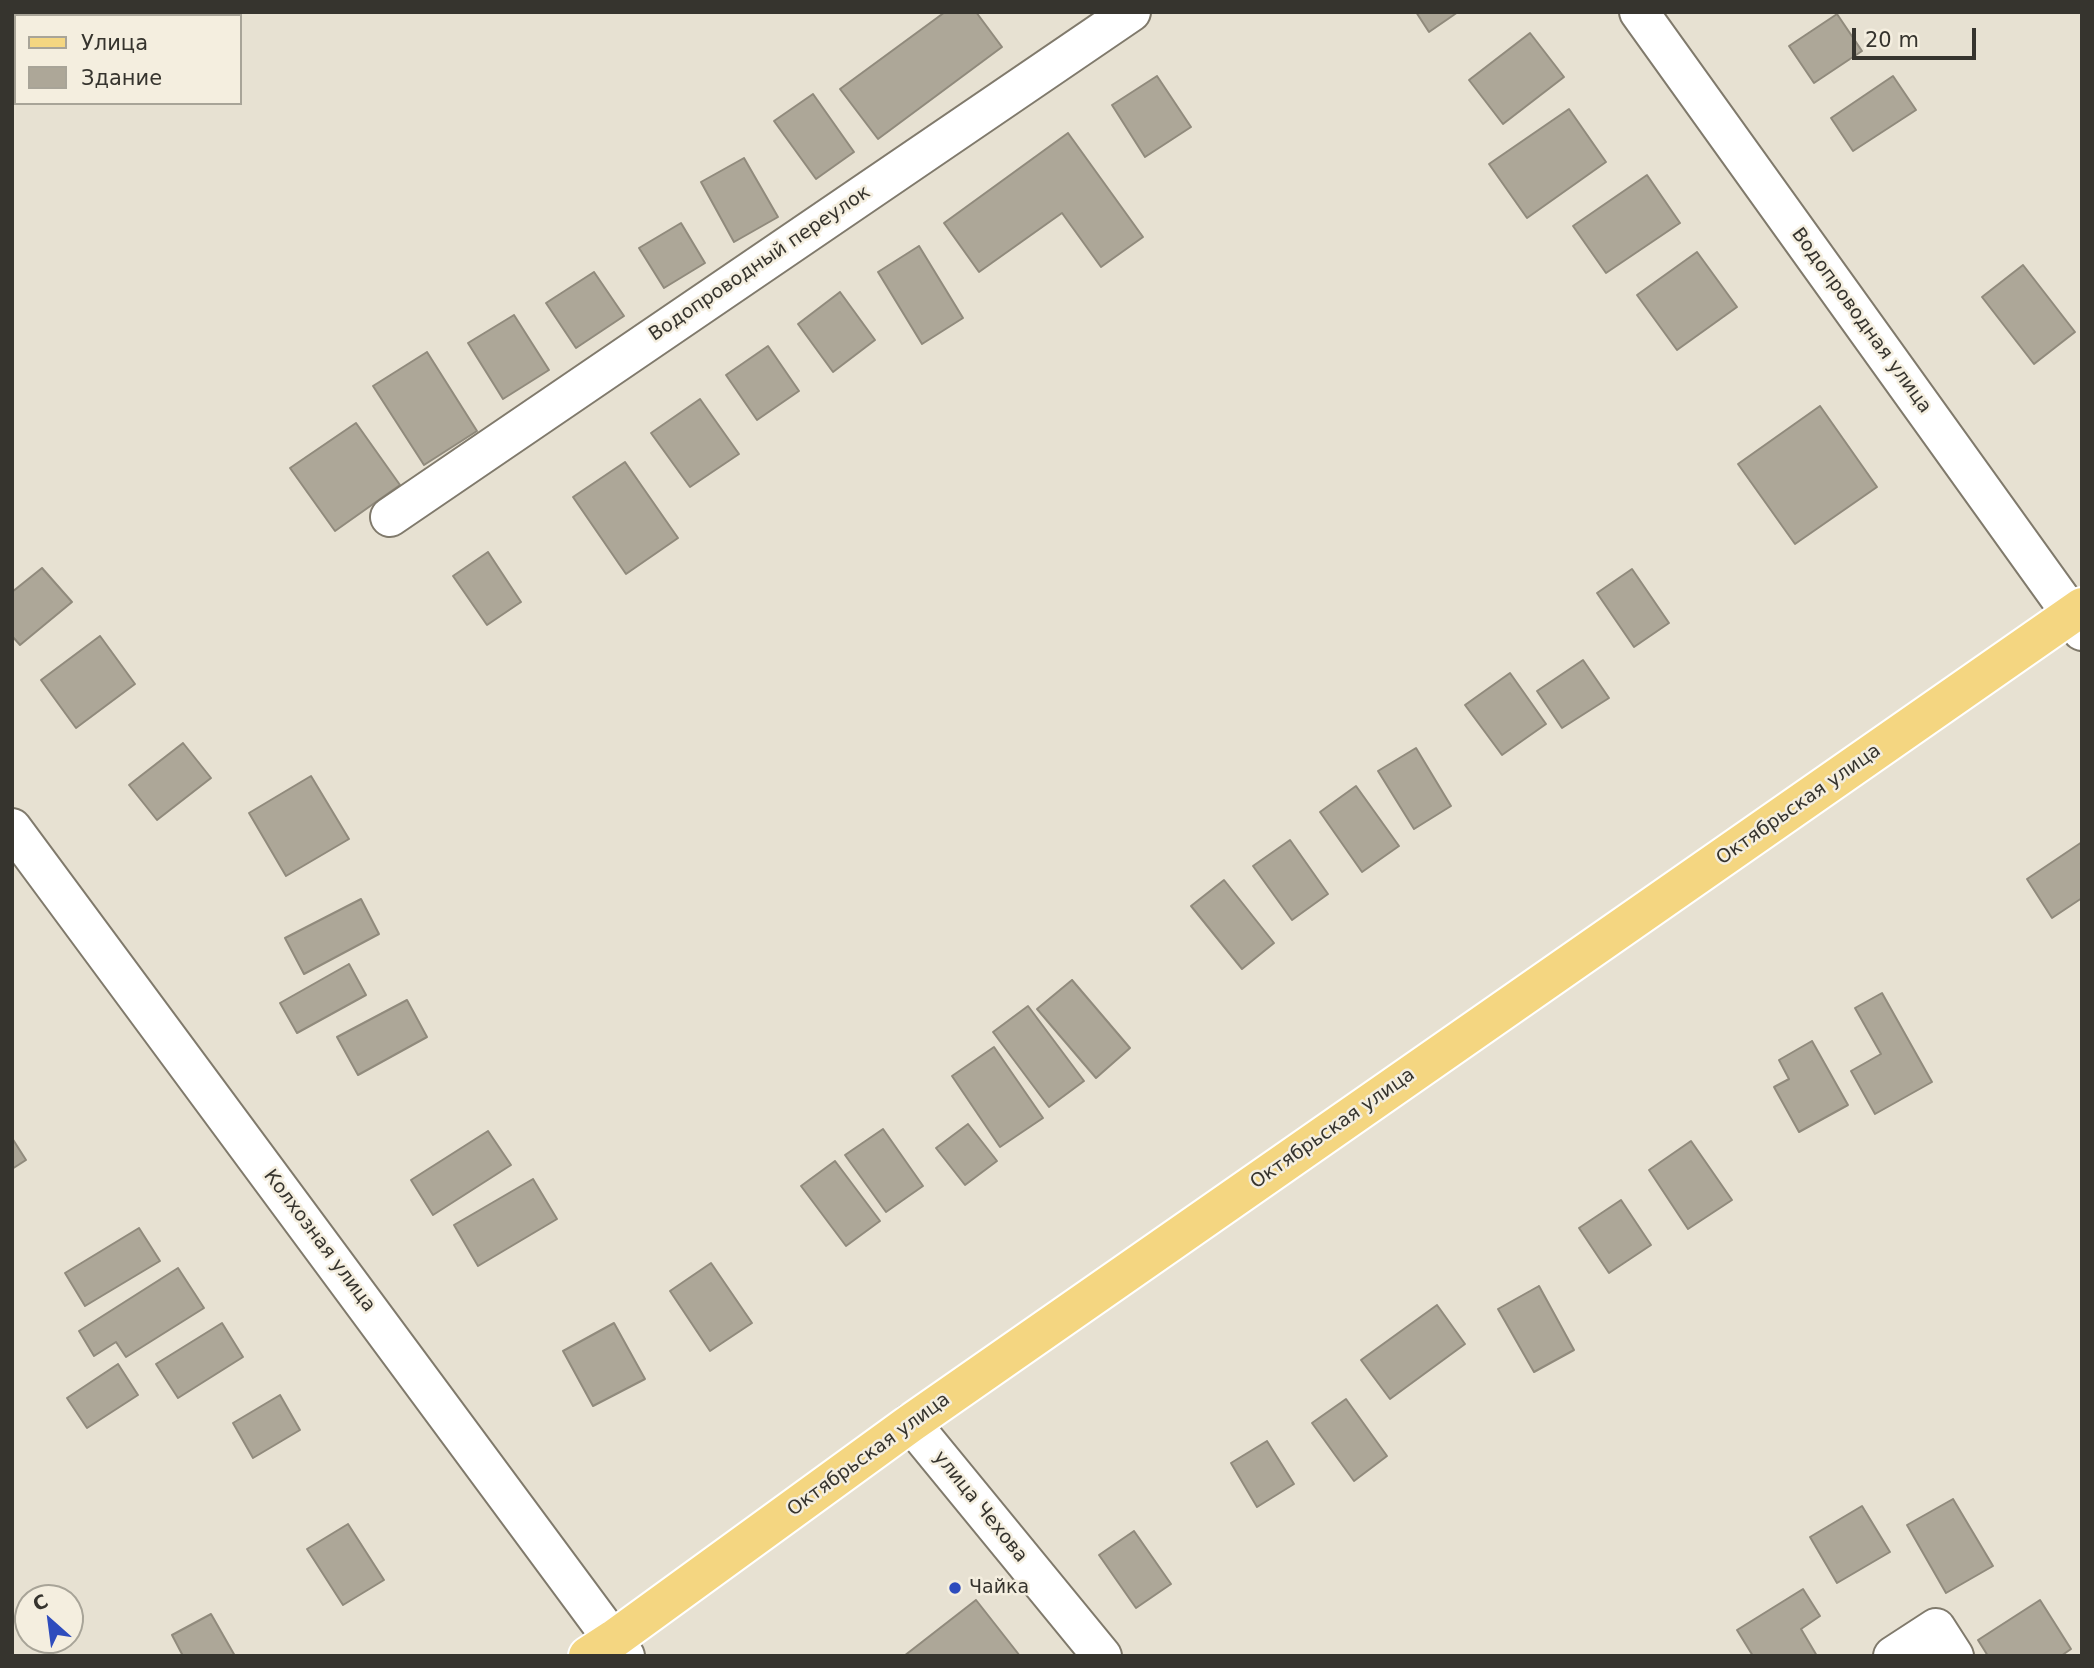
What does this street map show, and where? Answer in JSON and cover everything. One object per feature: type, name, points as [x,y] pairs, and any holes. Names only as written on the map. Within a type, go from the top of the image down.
[{"type":"main road","name":"Октябрьская улица","points":[[609,1650],[911,1423],[2079,618]]},
{"type":"street","name":"Водопроводный переулок","points":[[390,517],[1131,12]]},
{"type":"street","name":"Водопроводная улица","points":[[1639,12],[2079,618]]},
{"type":"street","name":"Колхозная улица","points":[[12,828],[609,1650]]},
{"type":"street","name":"улица Чехова","points":[[911,1423],[1102,1656]]},
{"type":"street","points":[[1894,1656],[1937,1628],[1954,1656]]},
{"type":"building","points":[[945,12],[976,12],[1002,47],[878,139],[840,89]]},
{"type":"building","points":[[1416,12],[1458,12],[1429,32]]},
{"type":"building","points":[[1837,14],[1862,51],[1814,83],[1789,46]]},
{"type":"building","points":[[1530,33],[1564,77],[1503,124],[1469,80]]},
{"type":"building","points":[[1157,76],[1191,127],[1145,157],[1112,105]]},
{"type":"building","points":[[1893,76],[1916,110],[1853,151],[1831,118]]},
{"type":"building","points":[[813,94],[854,152],[816,179],[774,121]]},
{"type":"building","points":[[1569,109],[1606,162],[1527,218],[1489,164]]},
{"type":"building","points":[[1068,133],[1143,237],[1101,267],[1062,213],[979,272],[944,223]]},
{"type":"building","points":[[744,158],[778,217],[734,242],[701,182]]},
{"type":"building","points":[[1647,175],[1680,223],[1606,273],[1573,226]]},
{"type":"building","points":[[681,223],[705,263],[664,288],[639,248]]},
{"type":"building","points":[[919,246],[963,318],[922,344],[878,272]]},
{"type":"building","points":[[1697,252],[1737,307],[1677,350],[1637,295]]},
{"type":"building","points":[[2023,265],[2075,332],[2034,364],[1982,297]]},
{"type":"building","points":[[594,272],[624,316],[576,348],[546,303]]},
{"type":"building","points":[[840,292],[875,340],[833,372],[798,324]]},
{"type":"building","points":[[514,315],[549,370],[503,399],[468,343]]},
{"type":"building","points":[[768,346],[799,391],[757,420],[726,375]]},
{"type":"building","points":[[427,352],[477,431],[424,465],[373,386]]},
{"type":"building","points":[[700,399],[739,454],[690,487],[651,433]]},
{"type":"building","points":[[1820,406],[1877,487],[1795,544],[1738,464]]},
{"type":"building","points":[[356,423],[400,485],[335,531],[290,468]]},
{"type":"building","points":[[625,462],[678,538],[626,574],[573,497]]},
{"type":"building","points":[[488,552],[521,602],[487,625],[453,576]]},
{"type":"building","points":[[42,568],[72,602],[20,645],[12,636],[12,592]]},
{"type":"building","points":[[1632,569],[1669,623],[1634,647],[1597,593]]},
{"type":"building","points":[[100,636],[135,684],[76,728],[41,680]]},
{"type":"building","points":[[1583,660],[1609,698],[1562,728],[1537,691]]},
{"type":"building","points":[[1510,673],[1546,724],[1502,755],[1465,705]]},
{"type":"building","points":[[183,743],[211,778],[157,820],[129,785]]},
{"type":"building","points":[[1416,748],[1451,806],[1414,829],[1378,771]]},
{"type":"building","points":[[311,776],[349,839],[286,876],[249,813]]},
{"type":"building","points":[[1356,786],[1399,846],[1362,872],[1320,812]]},
{"type":"building","points":[[1290,840],[1328,894],[1292,920],[1253,866]]},
{"type":"building","points":[[2082,842],[2082,898],[2052,918],[2027,879]]},
{"type":"building","points":[[1224,880],[1274,943],[1242,969],[1191,906]]},
{"type":"building","points":[[361,899],[379,934],[304,974],[285,938]]},
{"type":"building","points":[[349,964],[366,995],[297,1033],[280,1003]]},
{"type":"building","points":[[1072,980],[1130,1048],[1096,1078],[1037,1009]]},
{"type":"building","points":[[1882,993],[1932,1082],[1875,1114],[1851,1071],[1881,1054],[1855,1008]]},
{"type":"building","points":[[407,1000],[427,1037],[358,1075],[337,1037]]},
{"type":"building","points":[[1028,1006],[1084,1081],[1049,1107],[993,1032]]},
{"type":"building","points":[[1812,1041],[1848,1105],[1799,1132],[1774,1087],[1789,1079],[1779,1060]]},
{"type":"building","points":[[994,1047],[1043,1118],[1000,1147],[952,1076]]},
{"type":"building","points":[[968,1124],[997,1161],[965,1185],[936,1148]]},
{"type":"building","points":[[883,1129],[923,1186],[886,1212],[845,1155]]},
{"type":"building","points":[[488,1131],[511,1165],[433,1215],[411,1180]]},
{"type":"building","points":[[12,1138],[26,1160],[12,1169]]},
{"type":"building","points":[[1691,1141],[1732,1200],[1688,1229],[1649,1170]]},
{"type":"building","points":[[835,1161],[880,1221],[846,1246],[801,1186]]},
{"type":"building","points":[[533,1179],[557,1219],[478,1266],[454,1225]]},
{"type":"building","points":[[1621,1200],[1651,1245],[1609,1273],[1579,1228]]},
{"type":"building","points":[[139,1228],[160,1261],[85,1306],[65,1273]]},
{"type":"building","points":[[711,1263],[752,1323],[710,1351],[670,1291]]},
{"type":"building","points":[[178,1268],[204,1308],[126,1357],[116,1342],[94,1356],[79,1331]]},
{"type":"building","points":[[1539,1286],[1574,1350],[1534,1372],[1498,1309]]},
{"type":"building","points":[[1437,1305],[1465,1344],[1390,1399],[1361,1360]]},
{"type":"building","points":[[222,1323],[243,1357],[178,1398],[156,1364]]},
{"type":"building","points":[[614,1323],[645,1379],[593,1406],[563,1351]]},
{"type":"building","points":[[118,1364],[138,1395],[87,1428],[67,1398]]},
{"type":"building","points":[[280,1395],[300,1430],[253,1458],[233,1423]]},
{"type":"building","points":[[1346,1399],[1387,1456],[1354,1481],[1312,1423]]},
{"type":"building","points":[[1267,1441],[1294,1484],[1257,1507],[1231,1463]]},
{"type":"building","points":[[1953,1499],[1993,1566],[1946,1593],[1907,1525]]},
{"type":"building","points":[[1862,1506],[1890,1552],[1837,1583],[1810,1537]]},
{"type":"building","points":[[348,1524],[384,1580],[343,1605],[307,1549]]},
{"type":"building","points":[[1134,1531],[1171,1584],[1136,1608],[1099,1555]]},
{"type":"building","points":[[1803,1589],[1820,1616],[1801,1629],[1817,1656],[1753,1656],[1737,1630]]},
{"type":"building","points":[[976,1600],[1020,1656],[904,1656]]},
{"type":"building","points":[[2040,1600],[2071,1649],[2061,1656],[1988,1656],[1978,1640]]},
{"type":"building","points":[[211,1614],[235,1656],[183,1656],[172,1635]]},
{"type":"place","name":"Чайка","points":[[955,1588]]}]
